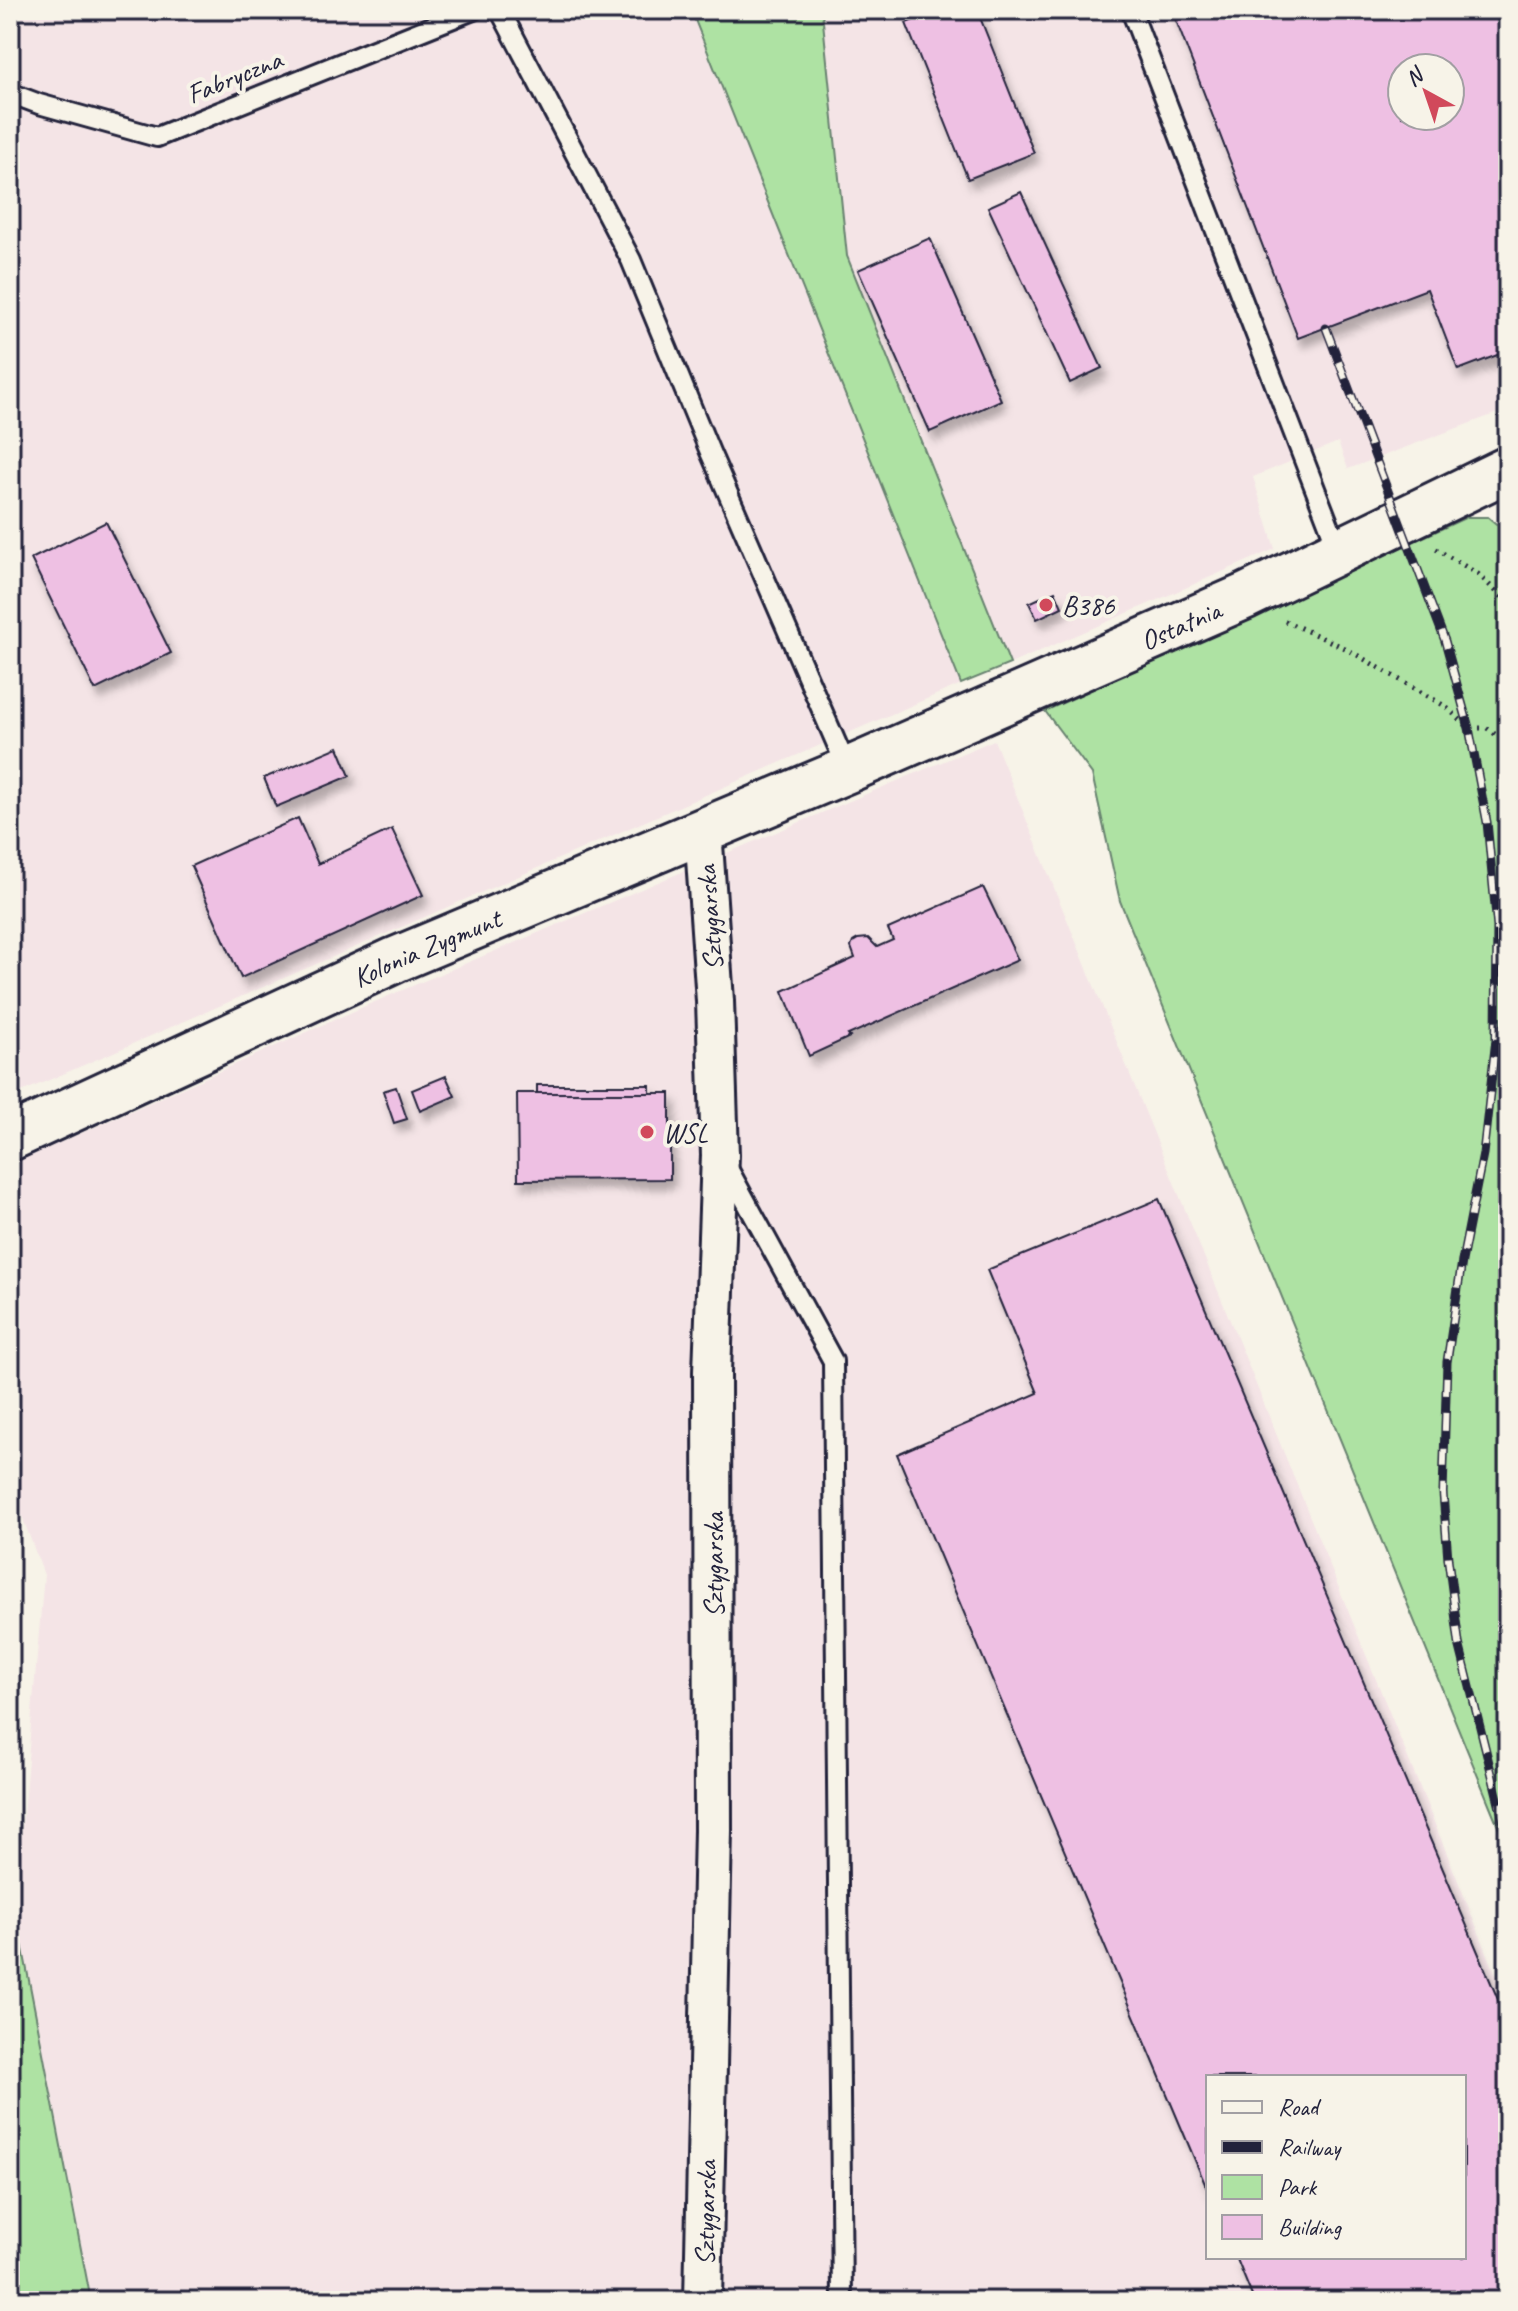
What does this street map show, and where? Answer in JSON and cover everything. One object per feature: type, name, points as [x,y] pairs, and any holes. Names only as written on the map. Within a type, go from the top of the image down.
[{"type":"street","name":"Ostatnia","points":[[848,770],[1246,596],[1508,469]]},
{"type":"street","name":"Kolonia Zygmunt","points":[[10,1138],[395,960],[848,770]]},
{"type":"street","name":"Sztygarska","points":[[703,830],[715,1001],[720,1155],[712,1372],[713,1830],[703,2301]]},
{"type":"lane","name":"Fabryczna","points":[[10,93],[157,137],[473,10]]},
{"type":"lane","points":[[500,10],[631,260],[710,452],[848,770]]},
{"type":"lane","points":[[1131,10],[1339,551]]},
{"type":"lane","points":[[720,1155],[833,1361],[842,2301]]},
{"type":"path","points":[[1429,546],[1478,574],[1508,603]]},
{"type":"path","points":[[1246,596],[1283,620],[1345,648],[1445,706],[1469,728],[1487,728],[1508,744]]},
{"type":"shaded area","points":[[10,10],[690,10],[961,684],[10,1097]]},
{"type":"shaded area","points":[[826,10],[1508,10],[1508,409],[1348,469],[1338,442],[1253,477],[1275,549],[1010,664],[847,256],[822,12]]},
{"type":"shaded area","points":[[994,740],[1508,2004],[1508,2301],[91,2301],[15,1908],[44,1575],[10,1484],[10,1165],[372,1003]]},
{"type":"green space","points":[[691,10],[826,10],[822,12],[847,256],[1010,664],[961,684]]},
{"type":"green space","points":[[1467,517],[1488,517],[1508,534],[1508,1736],[1502,1741],[1508,1753],[1508,1850],[1120,901],[1092,774],[1045,711]]},
{"type":"green space","points":[[15,1908],[91,2301],[10,2301],[10,1910]]},
{"type":"building","points":[[940,10],[977,10],[1034,153],[968,179],[906,23]]},
{"type":"building","points":[[1172,10],[1508,10],[1508,351],[1458,370],[1427,289],[1298,338]]},
{"type":"building","points":[[1021,192],[1102,368],[1070,383],[988,207]]},
{"type":"building","points":[[930,238],[1001,400],[930,432],[858,270]]},
{"type":"building","points":[[106,522],[171,653],[95,690],[31,559]]},
{"type":"building","name":"B386","points":[[1055,591],[1062,607],[1037,619],[1029,603]]},
{"type":"building","points":[[338,747],[350,776],[276,807],[264,778]]},
{"type":"building","points":[[298,818],[318,864],[392,829],[423,895],[241,978],[191,866]]},
{"type":"building","points":[[983,887],[1018,960],[848,1035],[850,1037],[809,1056],[783,991],[855,958],[851,947],[858,939],[868,938],[877,947],[893,940],[888,929]]},
{"type":"building","points":[[446,1076],[455,1096],[420,1111],[412,1090]]},
{"type":"building","points":[[537,1085],[650,1085],[650,1093],[537,1093]]},
{"type":"building","points":[[396,1087],[407,1119],[394,1123],[383,1091]]},
{"type":"building","points":[[517,1093],[670,1093],[670,1179],[518,1180]]},
{"type":"building","points":[[1159,1199],[1508,2023],[1508,2301],[1254,2301],[1237,2259],[1466,2259],[1466,2075],[1206,2075],[1206,2186],[897,1454],[1038,1393],[987,1270]]},
{"type":"railway","points":[[1326,328],[1445,641],[1469,728],[1487,822],[1497,927],[1496,1039],[1483,1154],[1462,1261],[1447,1362],[1443,1493],[1459,1643],[1508,1839]]},
{"type":"place","name":"B386","points":[[1046,605]]},
{"type":"place","name":"WSL","points":[[647,1132]]}]
